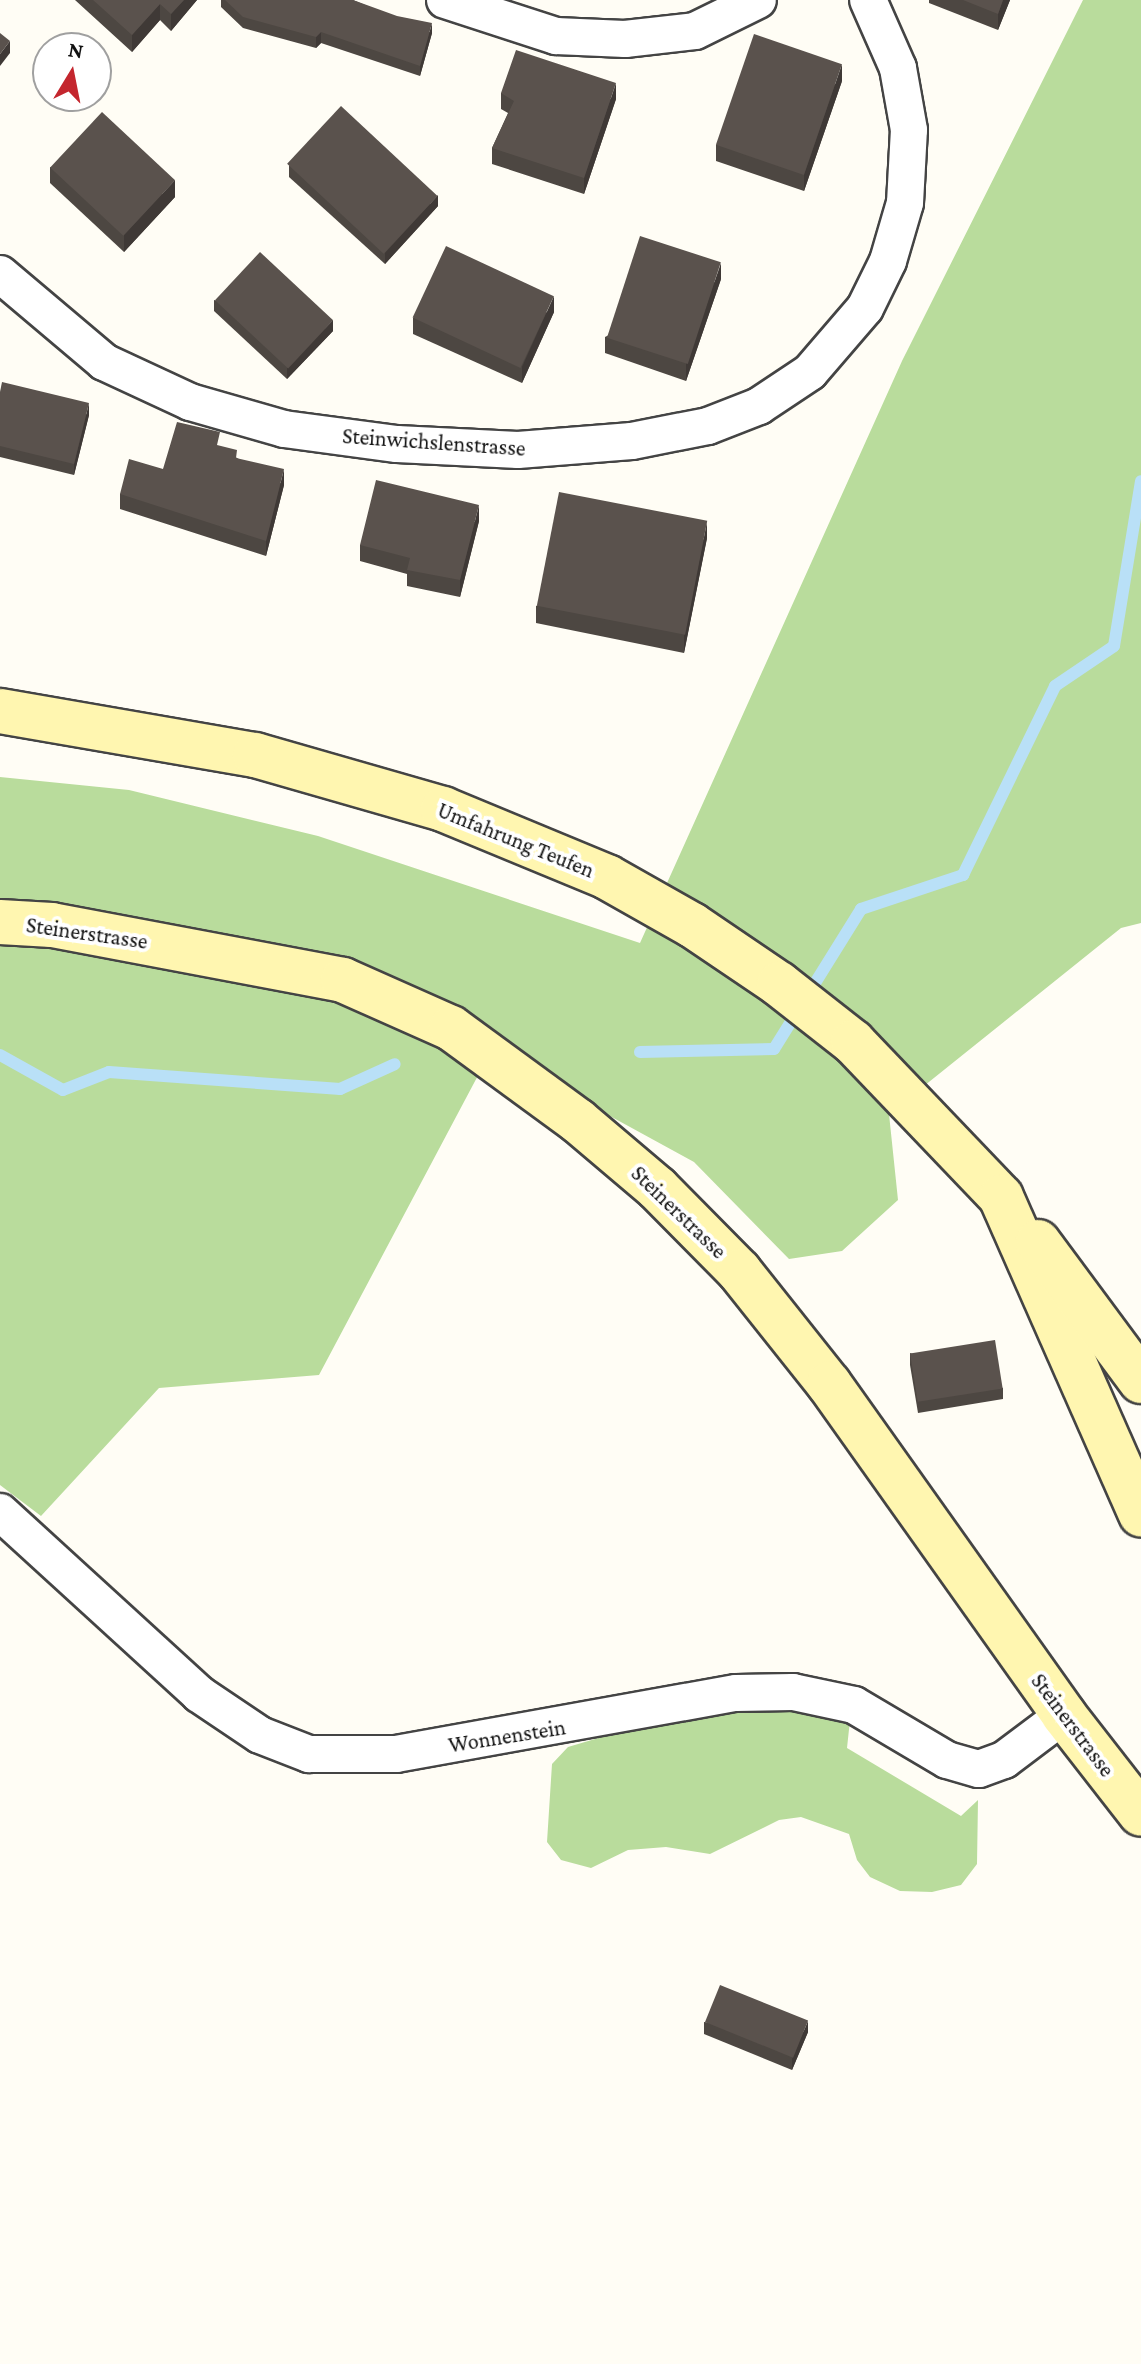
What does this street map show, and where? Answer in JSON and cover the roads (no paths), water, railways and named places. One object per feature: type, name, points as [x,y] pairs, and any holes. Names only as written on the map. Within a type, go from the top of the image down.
[{"type":"main road","name":"Umfahrung Teufen","points":[[0,711],[255,755],[443,809],[607,877],[692,925],[853,1042],[952,1140],[1001,1197]]},
{"type":"main road","name":"Steinerstrasse","points":[[0,922],[52,925],[343,980],[402,1002],[500,1061],[657,1188],[739,1271],[829,1384],[1064,1715],[1141,1814]]},
{"type":"main road","points":[[1001,1197],[1083,1297],[1141,1381]]},
{"type":"main road","points":[[1001,1197],[1141,1514]]},
{"type":"street","points":[[445,0],[556,36],[625,39],[695,31],[758,0]]},
{"type":"street","name":"Steinwichslenstrasse","points":[[4,284],[104,362],[190,402],[284,429],[397,444],[518,450],[632,441],[708,426],[759,406],[810,372],[865,308],[888,261],[905,203],[909,130],[898,68],[868,0]]},
{"type":"street","name":"Wonnenstein","points":[[0,1512],[199,1694],[260,1735],[309,1754],[396,1754],[736,1693],[793,1692],[854,1705],[947,1760],[979,1769],[1004,1760],[1064,1715]]},
{"type":"waterway","points":[[640,1052],[774,1049],[861,909],[963,875],[1055,686],[1114,646],[1141,481]]},
{"type":"waterway","points":[[0,1055],[63,1090],[109,1072],[340,1089],[395,1064]]}]
